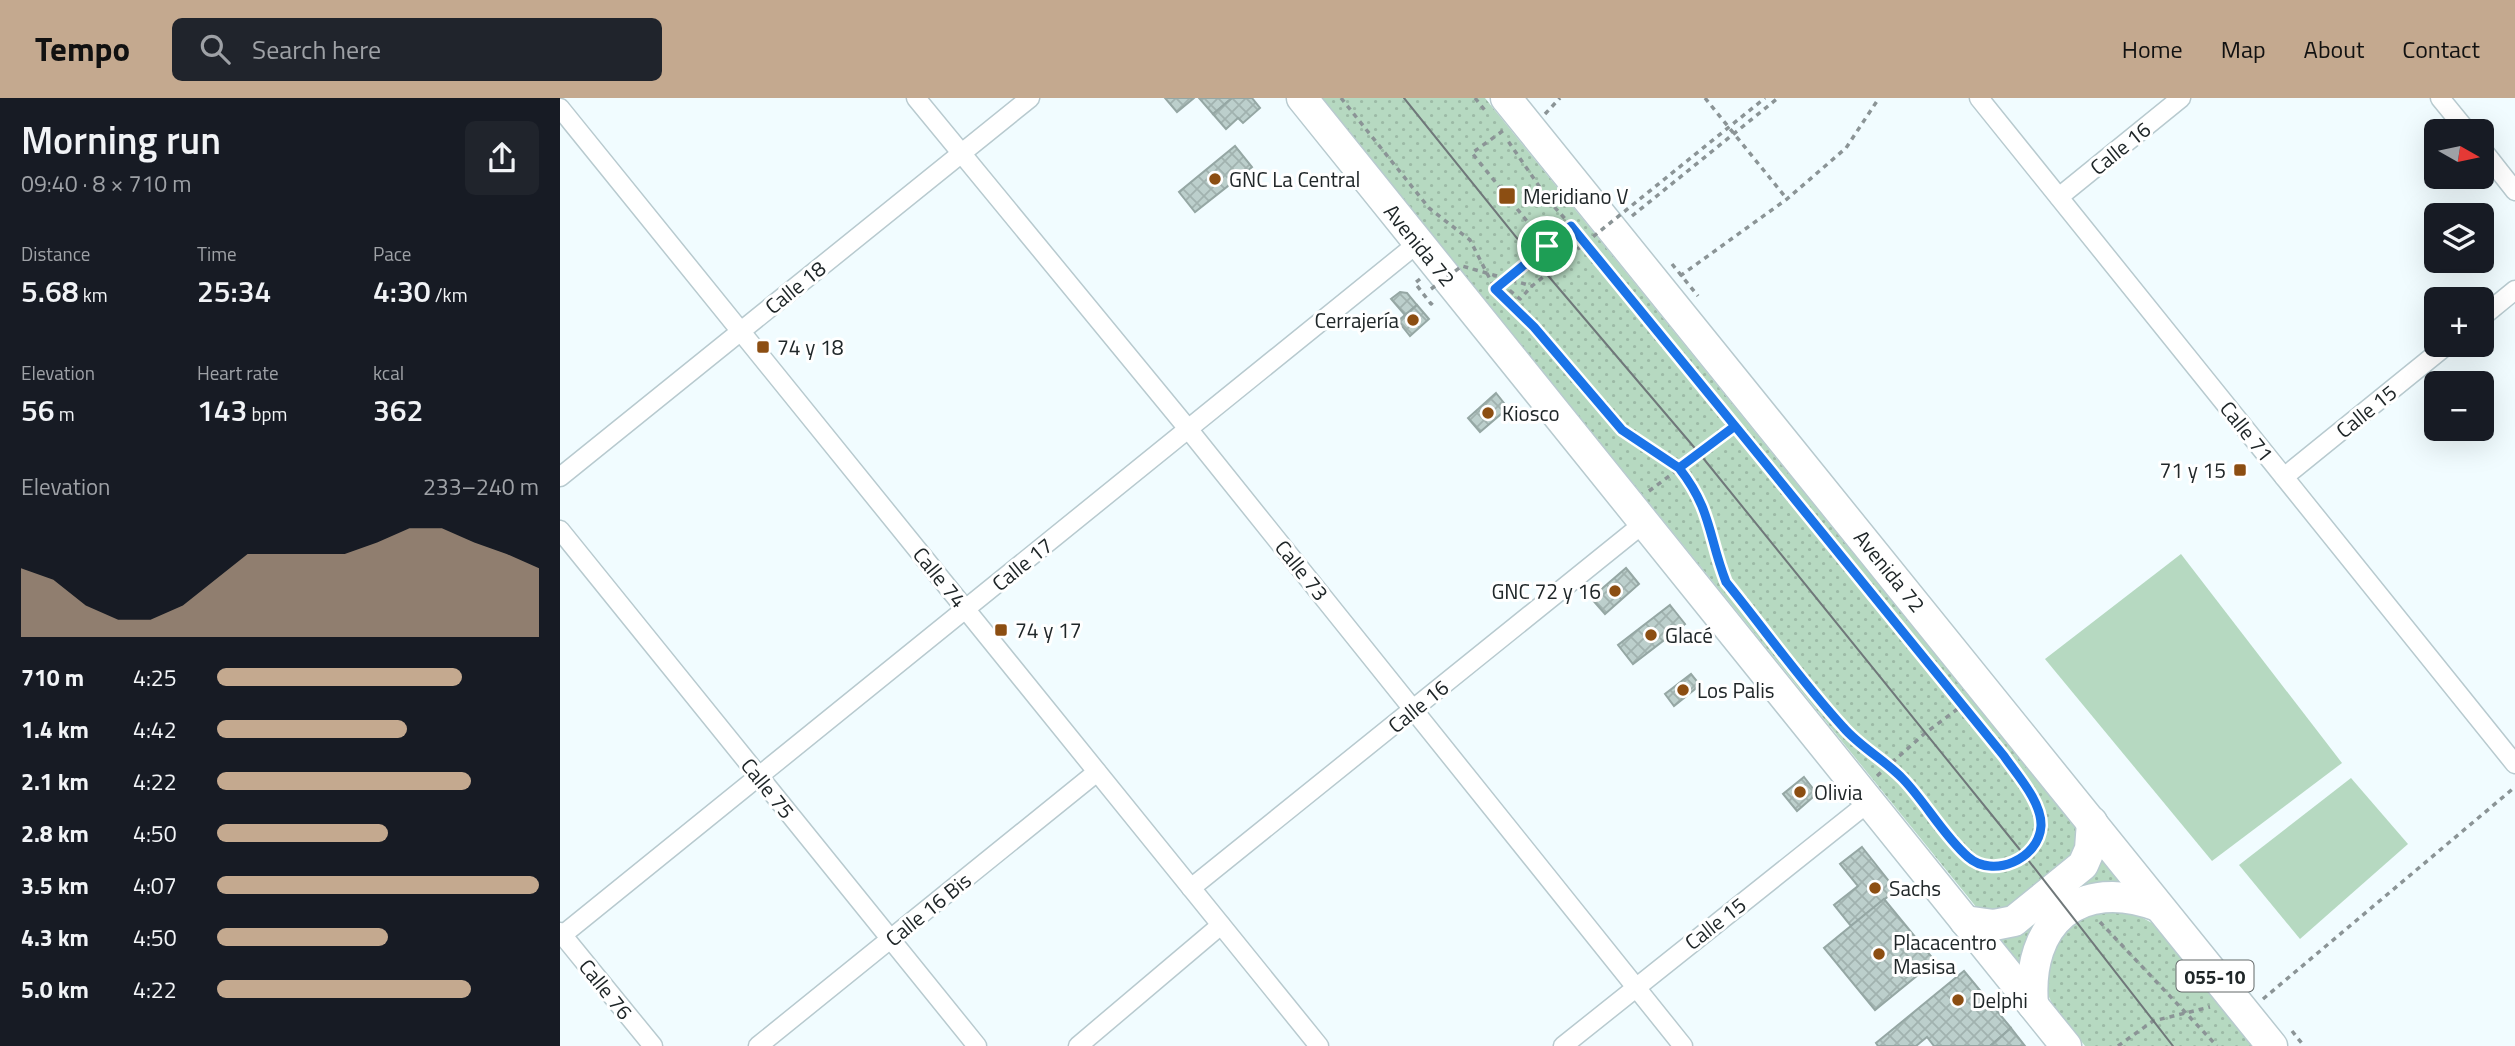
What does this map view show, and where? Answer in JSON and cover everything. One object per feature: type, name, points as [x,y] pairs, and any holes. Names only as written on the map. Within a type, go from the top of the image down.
[{"type":"highway","name":"Avenida 72","points":[[1302,98],[2066,1046]]},
{"type":"highway","name":"Avenida 72","points":[[1499,109],[1615,232],[1662,290],[1746,417],[1973,696],[2092,822],[2272,1046]]},
{"type":"highway","points":[[1965,921],[1994,925],[2014,921],[2023,914],[2083,865],[2090,849],[2092,822]]},
{"type":"highway","points":[[2033,1005],[2030,977],[2035,952],[2047,930],[2065,912],[2082,902],[2107,896],[2133,897],[2158,906]]},
{"type":"street","name":"Calle 73","points":[[916,98],[1189,430],[1683,1046]]},
{"type":"street","name":"Calle 18","points":[[560,477],[1030,98]]},
{"type":"street","name":"Calle 71","points":[[1979,98],[2513,757]]},
{"type":"street","name":"Calle 16","points":[[2059,197],[2181,98]]},
{"type":"street","points":[[2440,98],[2457,119]]},
{"type":"street","name":"Calle 74","points":[[560,108],[1319,1046]]},
{"type":"street","points":[[2494,164],[2515,191]]},
{"type":"street","name":"Calle 17","points":[[561,935],[1418,243]]},
{"type":"street","points":[[2494,307],[2515,290]]},
{"type":"street","name":"Calle 15","points":[[2284,477],[2432,357]]},
{"type":"street","name":"Calle 16","points":[[1191,887],[1414,709],[1637,514]]},
{"type":"street","name":"Calle 75","points":[[560,530],[977,1046]]},
{"type":"street","name":"Calle 16 Bis","points":[[758,1046],[1097,772]]},
{"type":"street","name":"Calle 15","points":[[1563,1046],[1865,796]]},
{"type":"street","points":[[1079,1046],[1222,925]]},
{"type":"street","name":"Calle 76","points":[[561,935],[653,1046]]},
{"type":"path","points":[[1341,98],[1430,208],[1470,240],[1495,289],[1534,327],[1622,430],[1679,468],[1702,502],[1726,582],[1844,730],[1890,765],[1969,858],[1987,866],[2003,866],[2025,856],[2035,843],[2041,827],[2039,814],[2004,756],[1973,696],[1746,417],[1550,202],[1515,128]]},
{"type":"path","points":[[1475,98],[1499,109]]},
{"type":"path","points":[[1547,246],[1472,153],[1560,98]]},
{"type":"path","points":[[1704,98],[1787,198]]},
{"type":"path","points":[[1502,284],[1520,299],[1531,287],[1765,98]]},
{"type":"path","points":[[1615,232],[1778,98]]},
{"type":"path","points":[[1662,290],[1787,198],[1846,148],[1879,98]]},
{"type":"path","points":[[1495,289],[1571,226]]},
{"type":"path","points":[[1431,289],[1462,266],[1531,287]]},
{"type":"path","points":[[1637,514],[1679,468],[1746,417]]},
{"type":"path","points":[[1865,796],[1890,765],[1924,734],[1973,696]]},
{"type":"path","points":[[2118,1046],[2153,1021],[2183,1012],[2265,999],[2515,787]]},
{"type":"path","points":[[2082,902],[2217,1046]]},
{"type":"green space","points":[[1321,98],[1485,98],[2078,831],[2079,853],[2006,916],[1981,913]]},
{"type":"green space","points":[[2181,554],[2342,763],[2212,861],[2045,659]]},
{"type":"green space","points":[[2351,778],[2408,844],[2300,939],[2239,865]]},
{"type":"green space","points":[[2096,854],[2124,887],[2102,886],[2022,966],[1996,935]]},
{"type":"green space","points":[[2130,911],[2152,923],[2255,1046],[2085,1046],[2052,1004],[2045,987],[2048,946],[2079,913]]},
{"type":"building","points":[[1165,98],[1194,98],[1177,112]]},
{"type":"building","points":[[1199,98],[1232,98],[1213,114]]},
{"type":"building","points":[[1232,98],[1252,98],[1260,108],[1243,123],[1238,118],[1226,129],[1213,114]]},
{"type":"building","name":"GNC La Central","points":[[1235,146],[1252,167],[1195,212],[1179,192]]},
{"type":"building","points":[[1400,292],[1407,293],[1417,305],[1405,315],[1391,299]]},
{"type":"building","name":"Cerrajería","points":[[1417,305],[1429,319],[1410,336],[1398,321]]},
{"type":"building","name":"Kiosco","points":[[1496,393],[1508,408],[1480,432],[1468,418]]},
{"type":"building","name":"GNC 72 y 16","points":[[1626,568],[1639,584],[1605,614],[1591,598]]},
{"type":"building","name":"Glacé","points":[[1670,605],[1685,624],[1633,664],[1618,645]]},
{"type":"building","name":"Los Palis","points":[[1691,674],[1700,685],[1674,706],[1665,694]]},
{"type":"building","name":"Olivia","points":[[1804,777],[1814,790],[1812,798],[1797,811],[1783,794]]},
{"type":"building","name":"Sachs","points":[[1862,847],[1896,890],[1851,926],[1834,905],[1858,886],[1840,864]]},
{"type":"building","name":"Placacentro Masisa","points":[[1884,899],[1935,961],[1875,1010],[1824,948]]},
{"type":"building","name":"Delphi","points":[[1964,971],[2011,1028],[1990,1046],[1934,1046],[1927,1037],[1916,1046],[1878,1046],[1876,1043]]},
{"type":"building","points":[[2011,1028],[2025,1046],[1990,1046]]},
{"type":"tram line","points":[[1404,98],[1533,258],[1699,453],[2025,856],[2173,1046]]},
{"type":"place","name":"GNC La Central","points":[[1215,179]]},
{"type":"place","name":"Meridiano V","points":[[1507,196]]},
{"type":"place","name":"Cerrajería","points":[[1413,320]]},
{"type":"place","name":"74 y 18","points":[[763,347]]},
{"type":"place","name":"Kiosco","points":[[1488,413]]},
{"type":"place","name":"71 y 15","points":[[2240,470]]},
{"type":"place","name":"GNC 72 y 16","points":[[1615,591]]},
{"type":"place","name":"74 y 17","points":[[1001,630]]},
{"type":"place","name":"Glacé","points":[[1651,635]]},
{"type":"place","name":"Los Palis","points":[[1683,690]]},
{"type":"place","name":"Olivia","points":[[1800,792]]},
{"type":"place","name":"Sachs","points":[[1875,888]]},
{"type":"place","name":"Placacentro Masisa","points":[[1879,954]]},
{"type":"place","name":"Delphi","points":[[1958,1000]]},
{"type":"route","points":[[1547,246],[1495,289],[1534,327],[1622,430],[1679,468],[1735,426],[2004,756],[2025,787],[2039,814],[2041,827],[2035,843],[2025,856],[2003,866],[1987,866],[1969,858],[1890,765],[1844,730],[1726,582],[1717,558],[1709,520],[1698,492],[1679,468],[1699,453],[1735,426],[1594,250],[1571,226],[1547,246]]}]
